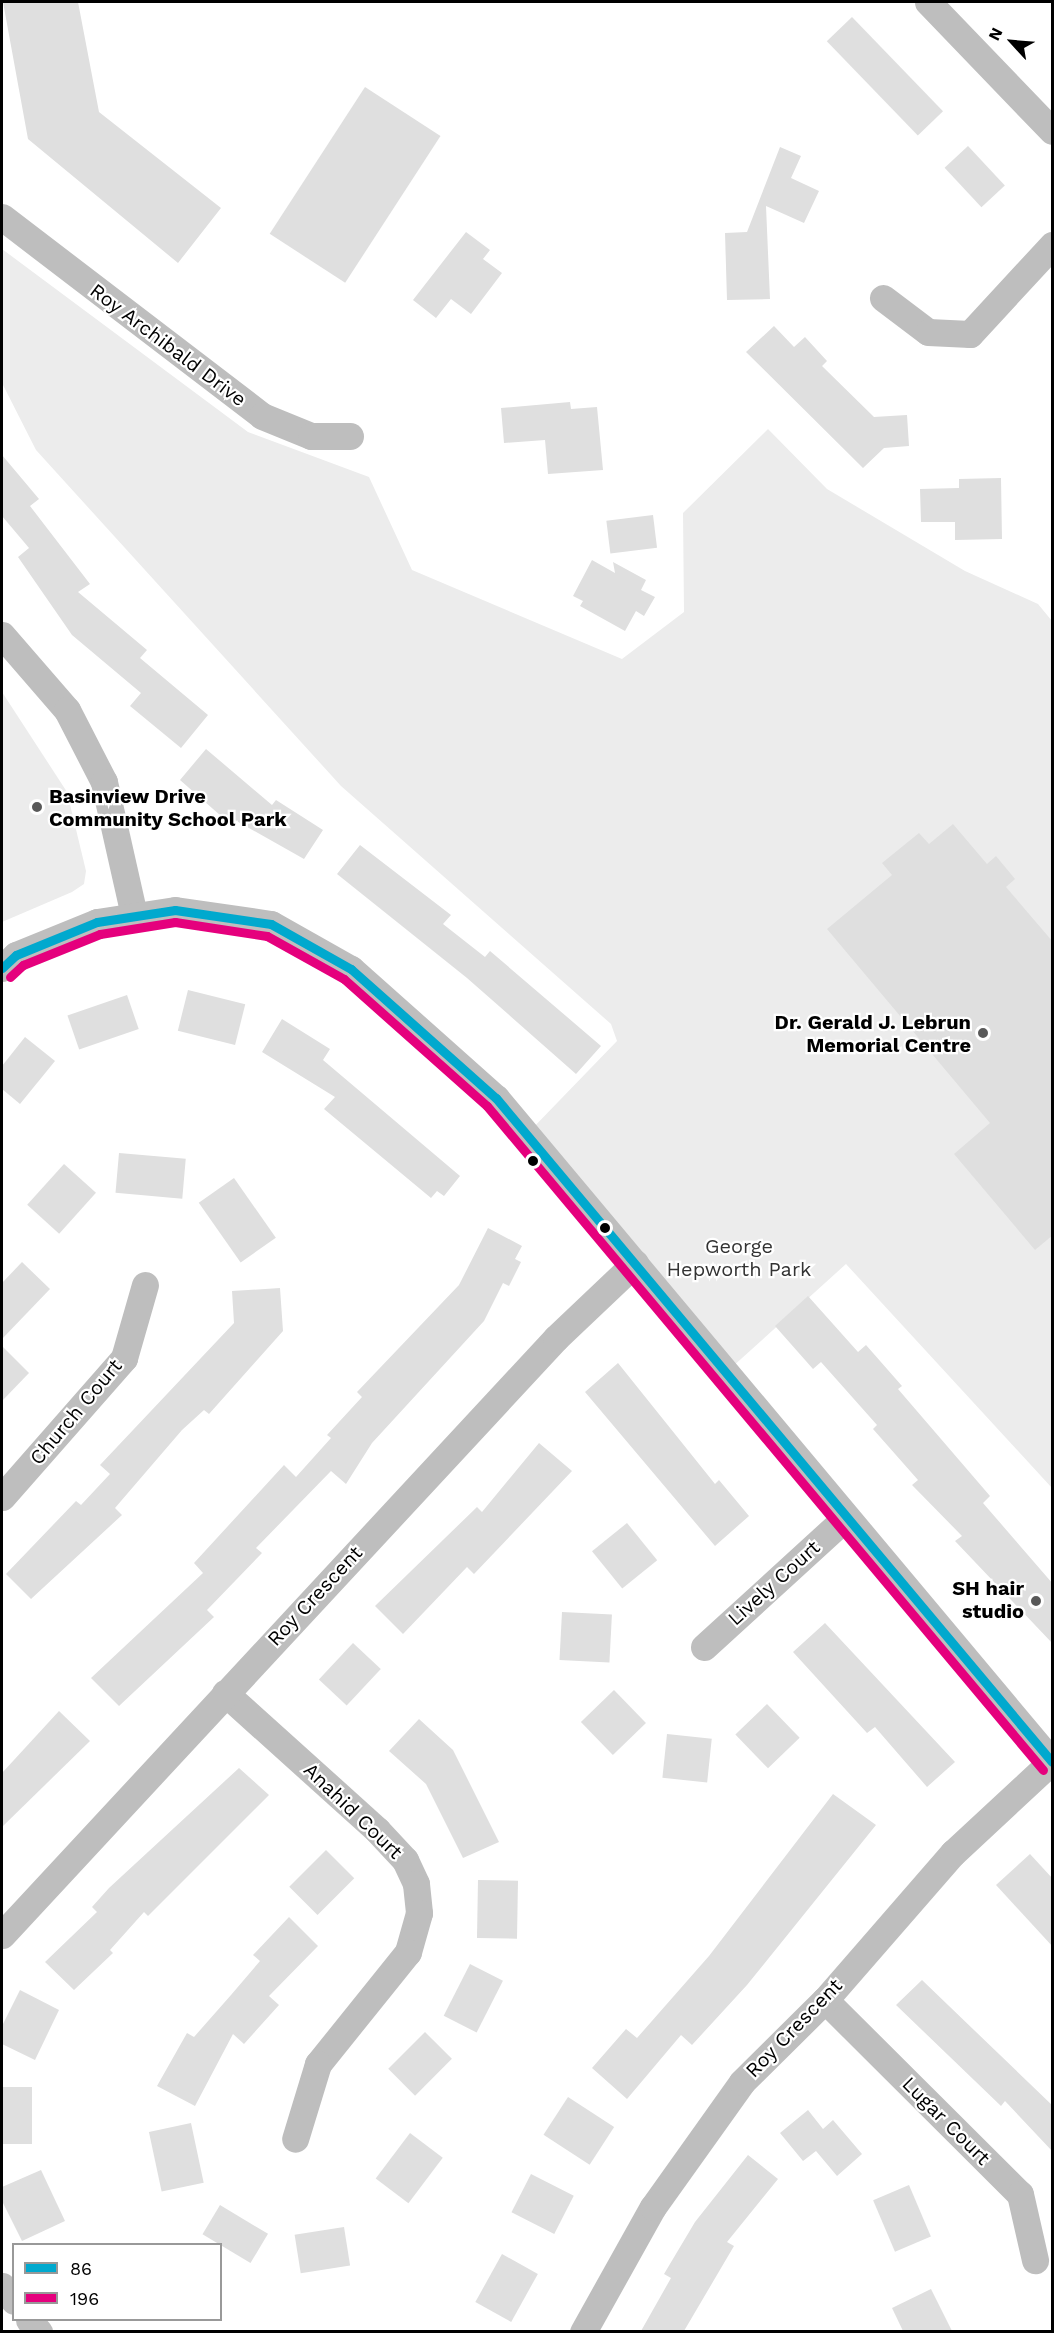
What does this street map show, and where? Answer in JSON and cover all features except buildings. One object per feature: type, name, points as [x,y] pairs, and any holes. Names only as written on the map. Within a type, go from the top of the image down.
[{"type":"street","points":[[928,2],[1053,131]]},
{"type":"street","name":"Roy Archibald Drive","points":[[2,218],[262,416],[311,436],[350,436]]},
{"type":"street","points":[[883,298],[928,332],[970,334],[1053,245]]},
{"type":"street","points":[[2,635],[67,710],[104,782],[134,915]]},
{"type":"street","points":[[2,968],[59,936],[134,915],[212,912],[271,924],[351,969],[496,1098],[635,1263],[844,1519],[1052,1761]]},
{"type":"street","name":"Roy Crescent","points":[[2,1935],[556,1338],[635,1263]]},
{"type":"street","name":"Church Court","points":[[2,1497],[124,1358],[145,1285]]},
{"type":"street","name":"Lively Court","points":[[704,1647],[844,1519]]},
{"type":"street","name":"Anahid Court","points":[[225,1693],[377,1830],[405,1860],[416,1884],[419,1913],[408,1952],[318,2064],[295,2139]]},
{"type":"street","name":"Roy Crescent","points":[[583,2331],[696,2142],[742,2082],[825,2000],[953,1854],[1052,1761]]},
{"type":"street","name":"Lugar Court","points":[[825,2000],[1020,2194],[1035,2260]]},
{"type":"street","points":[[2,2286],[12,2298]]},
{"type":"green space","name":"George Hepworth Park","points":[[2,249],[248,432],[369,477],[412,570],[622,659],[684,612],[683,513],[768,429],[827,489],[965,571],[1038,604],[1052,621],[1052,1488],[846,1264],[731,1368],[529,1132],[617,1041],[611,1024],[341,786],[36,450],[2,383]]},
{"type":"green space","name":"Basinview Drive Community School Park","points":[[2,692],[67,792],[86,871],[84,884],[72,892],[2,922]]},
{"type":"transit line","name":"86","points":[[2,968],[16,955],[97,922],[175,910],[271,924],[351,969],[496,1098],[1052,1762]]},
{"type":"transit line","name":"196","points":[[10,977],[23,965],[100,934],[175,922],[267,936],[344,979],[487,1106],[1043,1770]]},
{"type":"place","name":"Basinview Drive Community School Park","points":[[37,807]]},
{"type":"place","name":"Dr. Gerald J. Lebrun Memorial Centre","points":[[983,1033]]},
{"type":"place","name":"SH hair studio","points":[[1036,1601]]}]
